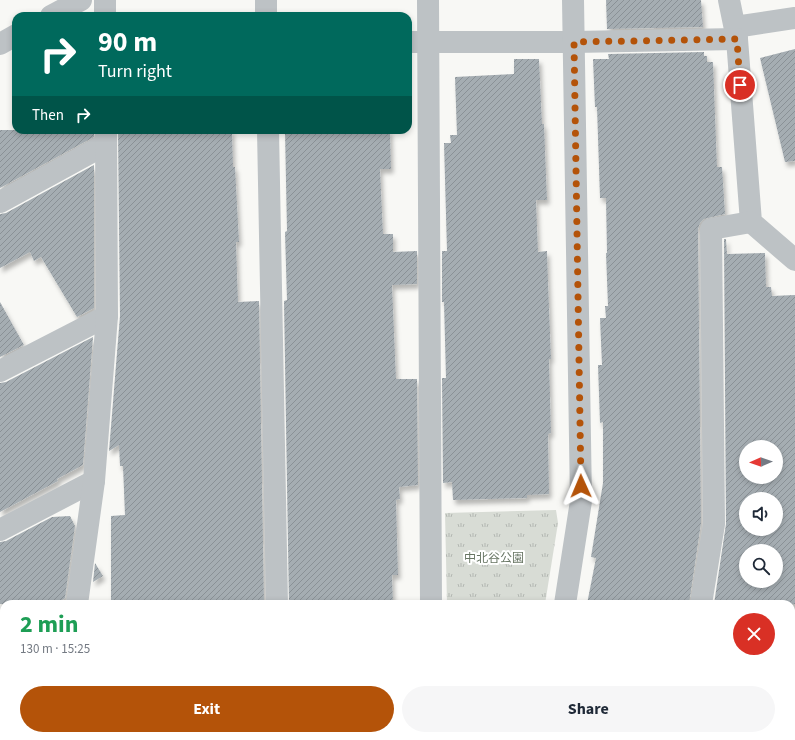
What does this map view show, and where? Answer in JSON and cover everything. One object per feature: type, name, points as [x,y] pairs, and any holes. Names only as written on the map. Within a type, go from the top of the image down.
[{"type":"street","points":[[58,12],[81,0]]},
{"type":"street","points":[[105,0],[105,12]]},
{"type":"street","points":[[266,0],[266,12]]},
{"type":"street","points":[[428,0],[431,600]]},
{"type":"street","points":[[566,600],[581,501],[573,0]]},
{"type":"street","points":[[729,0],[736,33],[751,222],[795,260]]},
{"type":"street","points":[[412,42],[574,42],[736,33],[795,18]]},
{"type":"street","points":[[0,44],[12,37]]},
{"type":"street","points":[[268,134],[277,600]]},
{"type":"street","points":[[0,202],[106,137]]},
{"type":"street","points":[[78,600],[94,481],[107,316],[106,137]]},
{"type":"street","points":[[702,600],[714,524],[711,228],[751,222]]},
{"type":"street","points":[[0,371],[107,316]]},
{"type":"street","points":[[0,530],[94,481]]},
{"type":"green space","name":"中北谷公園","points":[[556,510],[558,523],[546,600],[447,600],[445,513]]},
{"type":"building","points":[[606,0],[701,0],[703,27],[607,29]]},
{"type":"building","points":[[795,49],[795,161],[785,162],[760,58]]},
{"type":"building","points":[[704,52],[704,56],[707,56],[707,62],[713,62],[717,167],[722,167],[725,214],[704,219],[700,223],[698,229],[701,523],[690,600],[588,600],[596,558],[591,557],[603,483],[603,422],[600,423],[598,365],[602,365],[600,318],[606,318],[605,306],[608,306],[606,198],[600,198],[597,107],[595,107],[593,59],[609,59],[608,54]]},
{"type":"building","points":[[514,59],[539,59],[542,124],[544,124],[547,200],[536,200],[538,252],[547,251],[551,359],[549,359],[551,433],[548,434],[549,494],[527,495],[527,498],[453,500],[452,482],[443,483],[442,378],[446,378],[444,302],[442,302],[442,251],[447,251],[444,143],[451,143],[450,135],[457,135],[455,77],[514,74]]},
{"type":"building","points":[[0,130],[12,130],[12,134],[94,134],[94,137],[0,188]]},
{"type":"building","points":[[118,134],[232,134],[233,167],[235,167],[239,242],[236,242],[238,302],[259,301],[264,600],[111,600],[111,516],[125,515],[123,466],[120,466],[119,445],[109,451],[120,316]]},
{"type":"building","points":[[285,134],[390,134],[391,169],[380,169],[383,234],[393,234],[393,252],[417,251],[417,284],[392,285],[396,379],[417,379],[418,485],[399,487],[400,499],[396,500],[398,575],[392,575],[393,600],[289,600],[284,301],[287,300],[285,232],[287,231]]},
{"type":"building","points":[[94,165],[94,308],[77,317],[41,257],[34,261],[30,252],[0,268],[0,214],[6,213]]},
{"type":"building","points":[[724,239],[726,239],[727,254],[765,253],[766,287],[771,287],[772,296],[795,295],[795,600],[715,600],[726,524]]},
{"type":"building","points":[[0,302],[24,345],[0,357]]},
{"type":"building","points":[[93,337],[83,465],[57,479],[58,481],[0,512],[0,383],[6,382]]},
{"type":"building","points":[[70,516],[75,526],[65,598],[62,600],[0,600],[0,542],[6,541],[52,517]]},
{"type":"building","points":[[95,563],[103,576],[93,582]]},
{"type":"route","points":[[581,486],[574,42],[737,39],[740,85]]}]
